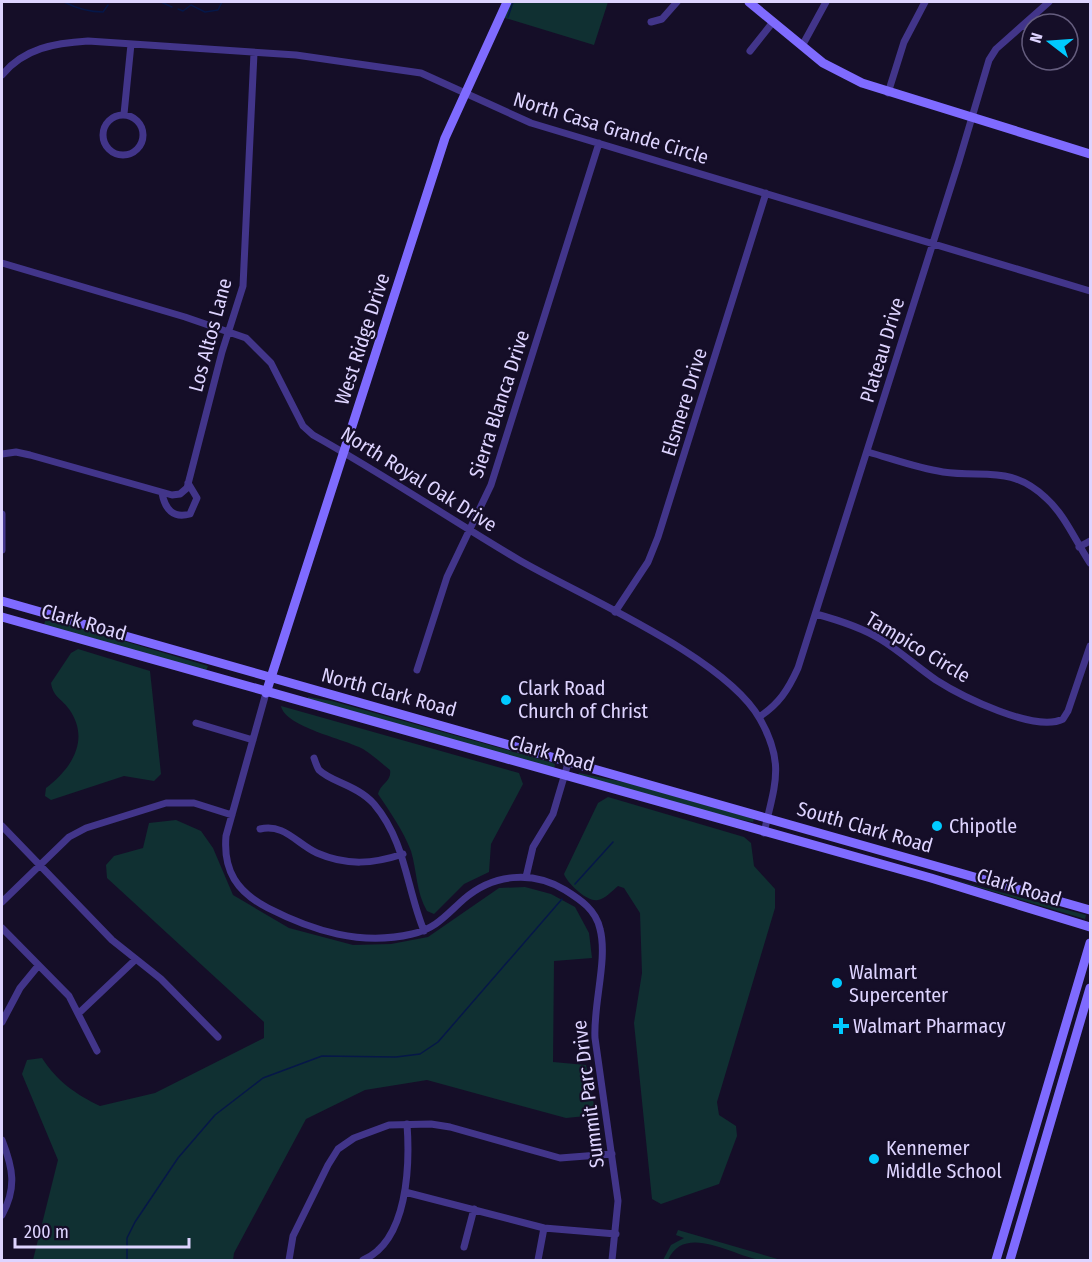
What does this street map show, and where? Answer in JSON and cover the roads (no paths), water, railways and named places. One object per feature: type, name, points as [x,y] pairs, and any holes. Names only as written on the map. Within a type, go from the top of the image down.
[{"type":"main road","name":"West Ridge Drive","points":[[266,693],[445,138],[507,2]]},
{"type":"main road","points":[[749,2],[802,46],[842,74],[888,93],[1090,154]]},
{"type":"main road","name":"North Clark Road","points":[[2,601],[767,818]]},
{"type":"main road","name":"Clark Road","points":[[2,617],[931,878],[1090,927]]},
{"type":"main road","name":"South Clark Road","points":[[767,818],[1090,910]]},
{"type":"main road","points":[[931,878],[935,867]]},
{"type":"main road","points":[[1090,943],[997,1258],[1012,1260],[1090,988]]},
{"type":"main road","points":[[1059,1050],[1071,1054]]},
{"type":"main road","points":[[1033,1137],[1046,1140]]},
{"type":"street","points":[[651,22],[662,19],[677,2]]},
{"type":"street","points":[[802,46],[825,2]]},
{"type":"street","points":[[888,93],[904,42],[925,2]]},
{"type":"street","points":[[750,51],[773,22]]},
{"type":"street","name":"Plateau Drive","points":[[759,717],[774,708],[788,691],[816,614],[989,60],[996,49],[1020,29]]},
{"type":"street","name":"North Casa Grande Circle","points":[[2,75],[19,57],[49,46],[88,41],[296,55],[401,69],[421,73],[506,113],[599,143],[1090,291]]},
{"type":"street","points":[[124,114],[131,44]]},
{"type":"street","name":"Los Altos Lane","points":[[188,483],[239,302],[245,267],[246,172],[254,53]]},
{"type":"street","points":[[124,114],[137,120],[143,132],[140,146],[122,155],[106,146],[103,134],[104,127],[112,118],[124,114]]},
{"type":"street","name":"Sierra Blanca Drive","points":[[417,670],[447,577],[490,485],[599,143]]},
{"type":"street","name":"Elsmere Drive","points":[[615,612],[648,562],[658,537],[766,193]]},
{"type":"street","name":"North Royal Oak Drive","points":[[2,262],[246,338],[266,356],[303,426],[313,435],[345,452],[470,531],[671,643],[717,675],[745,699],[759,717],[775,754],[777,783],[764,832]]},
{"type":"street","points":[[2,454],[16,452],[162,494],[180,494],[188,483],[197,498],[195,508],[190,514],[183,516],[171,512],[164,503],[162,494]]},
{"type":"street","points":[[868,452],[944,472],[964,474],[992,472],[1031,486],[1053,506],[1090,563]]},
{"type":"street","points":[[2,514],[2,550]]},
{"type":"street","points":[[1079,547],[1090,542]]},
{"type":"street","name":"Tampico Circle","points":[[816,614],[840,621],[879,638],[936,680],[972,699],[1045,724],[1063,719],[1068,711],[1090,646]]},
{"type":"street","name":"Summit Parc Drive","points":[[266,693],[226,836],[227,865],[237,886],[254,901],[306,926],[342,936],[378,938],[424,931],[437,925],[477,889],[492,881],[526,877],[551,883],[581,900],[600,926],[602,948],[594,1026],[618,1201],[612,1260]]},
{"type":"street","points":[[196,723],[253,740]]},
{"type":"street","points":[[314,758],[319,770],[354,787],[373,804],[403,854],[410,891],[424,931]]},
{"type":"street","points":[[526,877],[533,847],[553,814],[569,760]]},
{"type":"street","points":[[2,902],[69,837],[86,828],[166,803],[194,804],[232,814]]},
{"type":"street","points":[[2,826],[135,960],[161,979],[218,1037]]},
{"type":"street","points":[[260,829],[271,827],[281,829],[317,853],[341,861],[381,861],[403,854]]},
{"type":"street","points":[[2,928],[69,996],[80,1013],[97,1052]]},
{"type":"street","points":[[80,1013],[135,960]]},
{"type":"street","points":[[2,1022],[20,988],[38,966]]},
{"type":"street","points":[[363,1260],[383,1246],[391,1234],[405,1192],[410,1168],[407,1124]]},
{"type":"street","points":[[289,1260],[293,1236],[338,1149],[354,1138],[389,1125],[450,1127],[560,1158],[612,1154]]},
{"type":"street","points":[[2,1140],[11,1162],[13,1179],[12,1191],[2,1215]]},
{"type":"street","points":[[405,1192],[544,1228],[616,1234]]},
{"type":"street","points":[[464,1247],[474,1209]]},
{"type":"street","points":[[538,1260],[544,1228]]},
{"type":"waterway","points":[[64,2],[98,12],[103,12],[108,5]]},
{"type":"waterway","points":[[161,2],[172,7]]},
{"type":"waterway","points":[[178,9],[183,11],[191,5],[205,12],[218,10],[222,2]]},
{"type":"waterway","points":[[508,17],[513,2]]},
{"type":"waterway","points":[[575,884],[613,842]]},
{"type":"waterway","points":[[127,1260],[127,1238],[135,1222],[178,1158],[215,1115],[263,1078],[322,1056],[396,1057],[420,1054],[438,1042],[562,899]]},
{"type":"place","name":"Clark Road Church of Christ","points":[[506,700]]},
{"type":"place","name":"Chipotle","points":[[937,826]]},
{"type":"place","name":"Walmart Supercenter","points":[[837,983]]},
{"type":"place","name":"Walmart Pharmacy","points":[[841,1026]]},
{"type":"place","name":"Kennemer Middle School","points":[[874,1159]]}]
